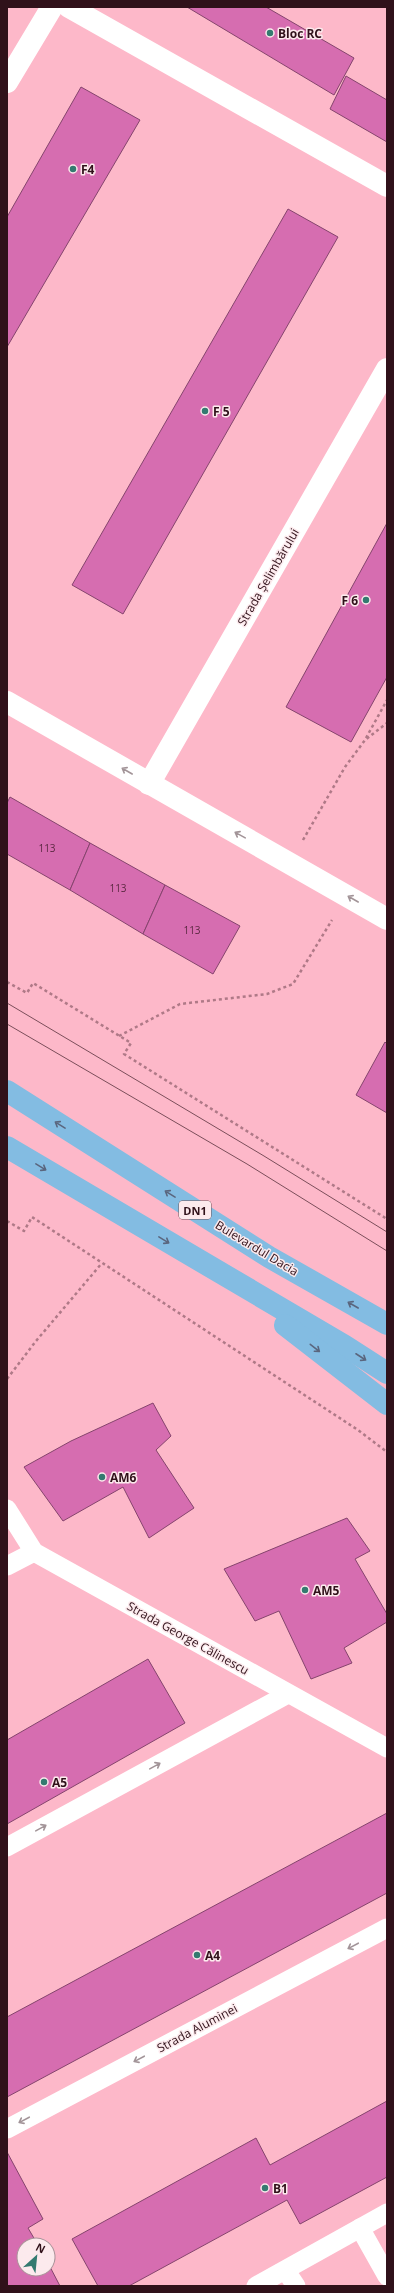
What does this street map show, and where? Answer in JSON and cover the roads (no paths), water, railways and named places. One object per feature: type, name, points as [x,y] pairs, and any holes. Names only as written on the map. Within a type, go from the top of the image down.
[{"type":"main road","name":"Bulevardul Dacia","points":[[7,1091],[269,1257],[387,1324]]},
{"type":"main road","points":[[7,1147],[387,1373]]},
{"type":"main road","points":[[218,1272],[387,1404]]},
{"type":"street","points":[[7,82],[52,7]]},
{"type":"street","points":[[70,7],[387,186]]},
{"type":"street","name":"Strada Șelimbărului","points":[[149,784],[387,369]]},
{"type":"street","points":[[7,702],[387,919]]},
{"type":"lane","name":"Strada George Călinescu","points":[[7,1509],[34,1552],[387,1748]]},
{"type":"lane","points":[[7,1566],[34,1552]]},
{"type":"lane","points":[[7,1847],[288,1694]]},
{"type":"lane","name":"Strada Aluminei","points":[[7,2129],[387,1928]]},
{"type":"lane","points":[[256,2286],[291,2278],[360,2228],[387,2213]]},
{"type":"lane","points":[[360,2228],[387,2276]]},
{"type":"tram line","points":[[7,1003],[264,1156],[387,1232]]},
{"type":"tram line","points":[[7,1024],[247,1164],[387,1251]]},
{"type":"place","name":"Bloc RC","points":[[270,33]]},
{"type":"place","name":"F4","points":[[73,169]]},
{"type":"place","name":"F 5","points":[[205,411]]},
{"type":"place","name":"F 6","points":[[366,600]]},
{"type":"place","name":"AM6","points":[[102,1477]]},
{"type":"place","name":"AM5","points":[[305,1590]]},
{"type":"place","name":"A5","points":[[44,1782]]},
{"type":"place","name":"A4","points":[[197,1955]]},
{"type":"place","name":"B1","points":[[265,2188]]}]
